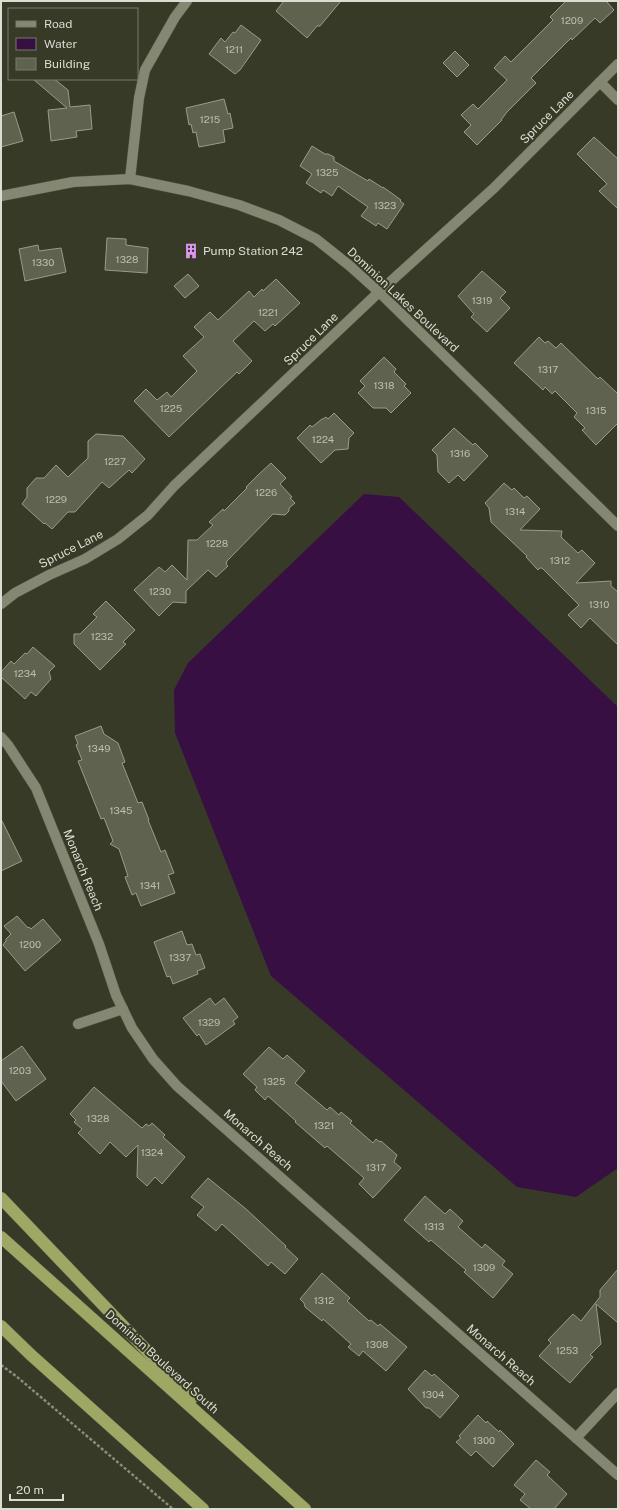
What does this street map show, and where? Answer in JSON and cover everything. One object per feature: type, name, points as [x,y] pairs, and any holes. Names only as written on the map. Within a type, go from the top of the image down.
[{"type":"highway","points":[[1,1198],[253,1463]]},
{"type":"highway","name":"Dominion Boulevard South","points":[[1,1237],[305,1509]]},
{"type":"highway","points":[[1,1326],[203,1509]]},
{"type":"highway","points":[[1,1332],[20,1344]]},
{"type":"street","points":[[130,179],[139,98],[145,70],[175,17],[188,1]]},
{"type":"street","name":"Spruce Lane","points":[[1,604],[15,593],[92,555],[118,539],[148,515],[174,486],[379,292],[494,188],[618,64]]},
{"type":"street","points":[[600,82],[618,100]]},
{"type":"street","name":"Dominion Lakes Boulevard","points":[[1,196],[73,182],[130,179],[188,191],[231,203],[279,220],[316,239],[350,266],[379,292],[618,526]]},
{"type":"street","name":"Monarch Reach","points":[[1,737],[8,745],[36,788],[96,937],[116,995],[132,1028],[153,1059],[177,1086],[618,1475]]},
{"type":"street","points":[[78,1024],[123,1009]]},
{"type":"street","points":[[576,1438],[618,1393]]},
{"type":"path","points":[[1,1365],[173,1509]]},
{"type":"water","points":[[364,494],[399,497],[618,707],[618,1168],[576,1197],[517,1187],[271,976],[175,733],[174,690],[188,663]]},
{"type":"building","points":[[284,1],[341,1],[320,26],[317,26],[307,38],[276,11]]},
{"type":"building","points":[[566,1],[606,1],[614,10],[600,23],[595,18],[572,40],[571,38],[531,78],[536,83],[477,145],[464,132],[471,125],[461,115],[473,104],[478,109],[507,80],[494,68],[505,56],[511,62],[553,20],[550,17]]},
{"type":"building","points":[[241,25],[261,40],[240,70],[235,74],[209,54],[221,38],[225,42]]},
{"type":"building","points":[[455,51],[469,65],[457,77],[443,63]]},
{"type":"building","points":[[34,80],[55,80],[58,82],[68,90],[70,107],[90,105],[92,129],[76,131],[77,137],[51,141],[48,110],[67,108]]},
{"type":"building","points":[[224,99],[228,114],[230,113],[233,128],[223,130],[225,142],[199,147],[196,132],[193,133],[191,124],[189,125],[186,108]]},
{"type":"building","points":[[14,112],[23,141],[1,147],[1,116]]},
{"type":"building","points":[[594,137],[618,159],[618,209],[599,191],[607,184],[577,154]]},
{"type":"building","points":[[312,146],[325,154],[334,157],[334,161],[368,181],[369,179],[383,187],[401,200],[400,201],[404,204],[387,229],[378,223],[376,226],[361,216],[368,207],[338,186],[332,196],[323,190],[321,193],[306,183],[312,174],[300,166]]},
{"type":"building","points":[[107,238],[126,239],[126,245],[148,248],[147,273],[105,270]]},
{"type":"building","points":[[38,245],[39,251],[61,248],[66,272],[25,281],[19,249]]},
{"type":"building","points":[[482,271],[506,292],[500,298],[510,308],[487,332],[471,317],[474,314],[458,296]]},
{"type":"building","points":[[188,274],[199,286],[185,298],[174,286]]},
{"type":"building","points":[[276,279],[300,303],[275,326],[273,324],[265,331],[254,321],[233,341],[252,361],[239,374],[237,372],[169,437],[134,401],[146,389],[157,400],[167,392],[171,397],[197,371],[183,356],[204,337],[194,327],[210,312],[218,320],[249,291],[254,297]]},
{"type":"building","points":[[539,337],[545,343],[548,341],[556,348],[561,343],[598,379],[600,377],[618,394],[618,423],[596,445],[582,430],[585,428],[574,417],[577,413],[555,391],[552,394],[545,387],[543,390],[514,363]]},
{"type":"building","points":[[384,357],[396,369],[394,372],[406,384],[404,386],[411,393],[391,413],[386,408],[373,408],[358,393],[365,386],[360,381]]},
{"type":"building","points":[[334,413],[354,433],[349,438],[348,449],[335,450],[321,463],[297,438],[310,425],[312,427],[326,417],[328,419]]},
{"type":"building","points":[[454,428],[473,445],[475,443],[488,456],[464,481],[458,475],[449,483],[438,472],[437,455],[432,450]]},
{"type":"building","points":[[96,434],[123,436],[145,459],[132,473],[129,470],[109,488],[102,482],[75,512],[68,512],[52,529],[45,523],[44,524],[22,504],[27,497],[27,488],[36,478],[44,478],[56,465],[68,477],[88,458],[88,441]]},
{"type":"building","points":[[271,463],[286,478],[280,484],[292,497],[290,498],[295,503],[289,508],[289,511],[285,515],[273,514],[227,561],[226,564],[228,566],[216,577],[208,570],[186,591],[186,603],[173,602],[159,616],[134,590],[159,567],[165,572],[172,565],[187,580],[188,540],[197,540],[213,525],[209,522],[223,509],[224,511]]},
{"type":"building","points":[[504,483],[512,490],[514,488],[524,498],[527,496],[540,509],[520,530],[562,531],[561,537],[578,553],[582,550],[595,563],[576,583],[611,581],[611,586],[618,592],[618,645],[590,618],[581,628],[568,615],[579,605],[542,568],[538,570],[526,557],[527,556],[491,522],[489,508],[485,503]]},
{"type":"building","points":[[106,601],[135,630],[123,642],[126,644],[100,670],[74,644],[74,634],[80,634],[97,617],[93,614]]},
{"type":"building","points":[[33,647],[55,666],[49,672],[51,679],[36,696],[31,692],[25,699],[1,677],[1,672],[11,661],[14,664],[25,653],[27,654]]},
{"type":"building","points":[[101,726],[104,734],[118,743],[125,762],[122,763],[138,803],[142,802],[161,852],[165,850],[174,873],[168,875],[175,893],[141,906],[136,893],[132,895],[125,877],[128,876],[119,849],[110,844],[113,841],[104,818],[101,819],[78,761],[82,760],[76,745],[78,744],[75,736]]},
{"type":"building","points":[[1,819],[22,861],[1,871]]},
{"type":"building","points":[[17,916],[28,928],[29,927],[31,929],[43,919],[61,940],[25,971],[3,945],[11,934],[4,926]]},
{"type":"building","points":[[182,931],[187,945],[192,944],[196,955],[200,954],[205,968],[197,971],[198,974],[173,984],[170,976],[167,977],[154,942]]},
{"type":"building","points":[[210,998],[215,1005],[224,998],[238,1017],[233,1021],[235,1024],[206,1045],[199,1034],[197,1036],[183,1018]]},
{"type":"building","points":[[22,1046],[46,1079],[16,1101],[1,1081],[1,1061]]},
{"type":"building","points":[[269,1047],[283,1059],[287,1055],[305,1071],[295,1083],[327,1110],[330,1107],[339,1115],[341,1112],[352,1121],[350,1123],[373,1143],[376,1139],[380,1142],[381,1141],[397,1155],[394,1162],[401,1168],[373,1198],[359,1184],[364,1178],[327,1146],[325,1148],[268,1096],[265,1100],[255,1090],[257,1087],[243,1074]]},
{"type":"building","points":[[94,1087],[142,1128],[146,1124],[149,1126],[152,1123],[165,1135],[163,1137],[185,1157],[162,1184],[155,1177],[147,1186],[137,1177],[138,1145],[126,1157],[110,1142],[100,1154],[78,1133],[82,1129],[74,1122],[76,1120],[70,1114]]},
{"type":"building","points":[[208,1178],[246,1209],[298,1259],[285,1274],[271,1262],[268,1266],[222,1224],[216,1231],[197,1215],[204,1207],[191,1197]]},
{"type":"building","points":[[425,1196],[445,1214],[450,1209],[463,1221],[458,1227],[482,1248],[485,1244],[505,1261],[502,1265],[513,1274],[493,1298],[464,1272],[466,1270],[431,1240],[429,1242],[404,1220]]},
{"type":"building","points":[[618,1269],[618,1323],[596,1304],[601,1344],[590,1355],[593,1357],[570,1383],[539,1356],[551,1343],[548,1340],[573,1314],[581,1321],[600,1297],[600,1290]]},
{"type":"building","points":[[322,1273],[350,1298],[347,1301],[369,1321],[371,1320],[378,1326],[380,1324],[407,1347],[386,1371],[363,1351],[359,1356],[348,1347],[351,1344],[323,1319],[322,1321],[305,1307],[304,1303],[300,1299]]},
{"type":"building","points":[[425,1370],[432,1376],[434,1374],[459,1396],[440,1418],[429,1408],[426,1408],[408,1389]]},
{"type":"building","points":[[478,1415],[499,1432],[500,1430],[514,1444],[493,1467],[476,1451],[471,1456],[456,1442],[461,1438],[459,1436]]},
{"type":"building","points":[[536,1460],[550,1472],[547,1475],[567,1494],[554,1509],[531,1509],[520,1500],[525,1494],[514,1485]]},
{"type":"place","name":"Pump Station 242","points":[[191,251]]}]
